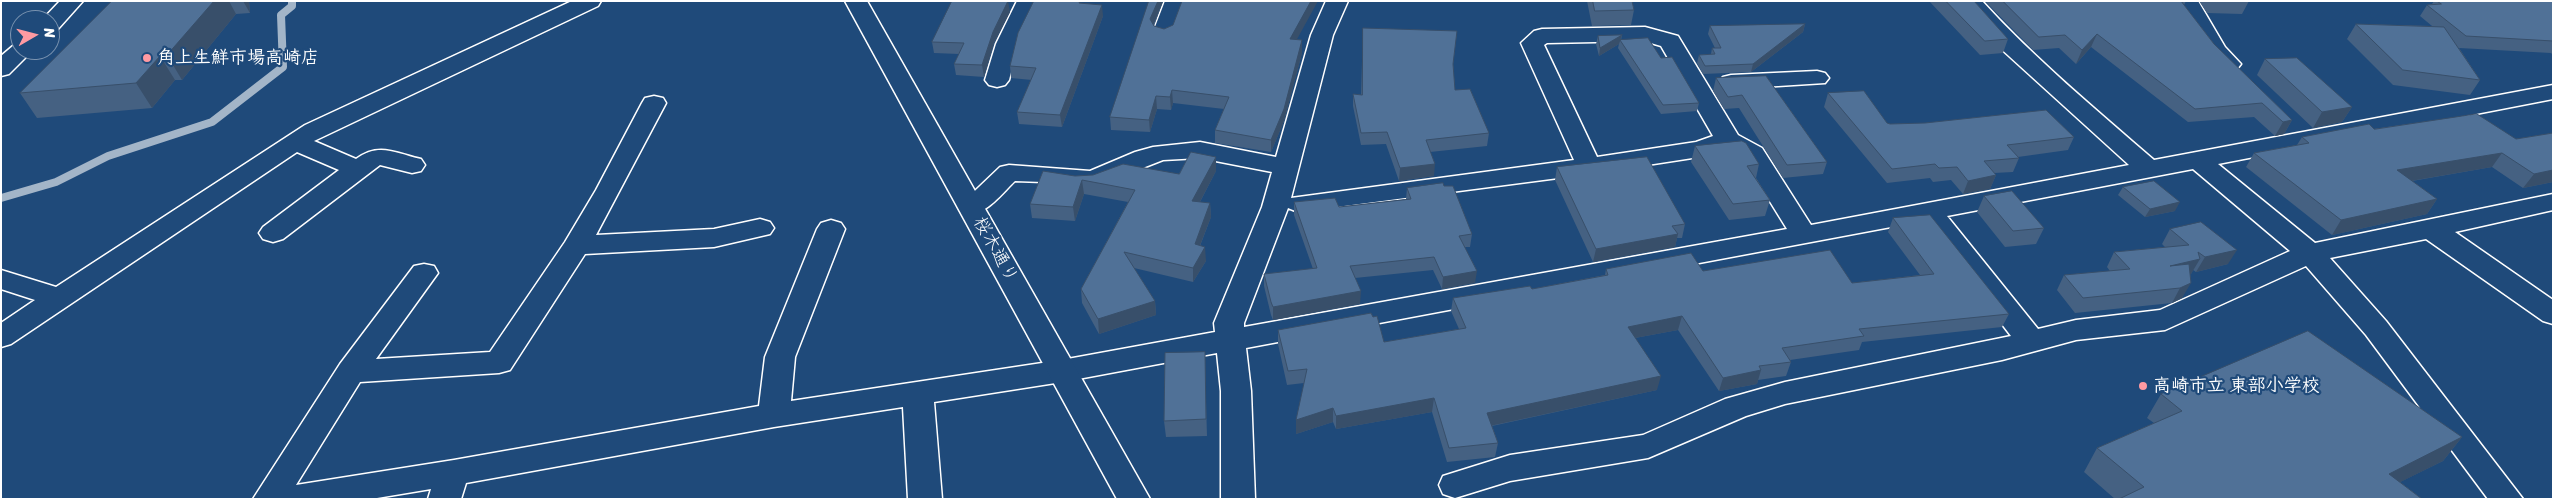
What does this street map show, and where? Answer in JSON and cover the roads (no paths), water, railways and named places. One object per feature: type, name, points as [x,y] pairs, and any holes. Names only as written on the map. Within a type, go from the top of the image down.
[{"type":"street","points":[[60,14],[72,1]]},
{"type":"street","points":[[1,337],[314,130],[590,1]]},
{"type":"street","name":"桜木通り","points":[[856,1],[1134,499]]},
{"type":"street","points":[[998,80],[1007,44],[1028,1]]},
{"type":"street","points":[[1164,32],[1176,1]]},
{"type":"street","points":[[1238,499],[1236,391],[1230,341],[1230,323],[1275,207],[1322,35],[1337,1]]},
{"type":"street","points":[[1970,1],[2044,78],[2149,169]]},
{"type":"street","points":[[2187,1],[2216,51],[2244,78]]},
{"type":"street","points":[[1589,166],[1532,43],[1542,36],[1645,34],[1670,41],[1728,140],[1753,153],[1804,235]]},
{"type":"street","points":[[1,69],[11,60]]},
{"type":"street","points":[[1695,83],[1817,78]]},
{"type":"street","points":[[287,499],[449,486],[774,416],[1062,371],[1230,341],[1804,235],[2553,92]]},
{"type":"street","points":[[351,372],[499,362],[576,245],[609,190],[654,103]]},
{"type":"street","points":[[2287,119],[2308,140]]},
{"type":"street","points":[[1275,207],[1589,166],[1699,149],[1728,140]]},
{"type":"street","points":[[295,142],[358,169]]},
{"type":"street","points":[[972,207],[1009,173],[1043,174],[1077,180],[1094,178],[1144,157],[1162,152],[1200,150],[1286,167]]},
{"type":"street","points":[[273,233],[376,156],[412,165]]},
{"type":"street","points":[[2198,160],[2310,252],[2331,280],[2376,328],[2507,499]]},
{"type":"street","points":[[1455,485],[1510,468],[1648,446],[1736,407],[1785,393],[2032,342],[2076,330],[2165,320],[2310,252],[2431,229],[2553,202]]},
{"type":"street","points":[[1930,211],[2032,342]]},
{"type":"street","points":[[576,245],[714,238],[760,228]]},
{"type":"street","points":[[2431,229],[2553,314]]},
{"type":"street","points":[[774,416],[780,357],[831,230]]},
{"type":"street","points":[[269,499],[351,372],[424,273]]},
{"type":"street","points":[[1,279],[59,298]]},
{"type":"street","points":[[918,393],[925,499]]},
{"type":"waterway","points":[[1,198],[56,182],[108,156],[212,122],[283,67],[281,15],[292,6],[292,1]]},
{"type":"place","name":"角上生鮮市場高崎店","points":[[147,58]]},
{"type":"place","name":"高崎市立 東部小学校","points":[[2143,386]]}]
